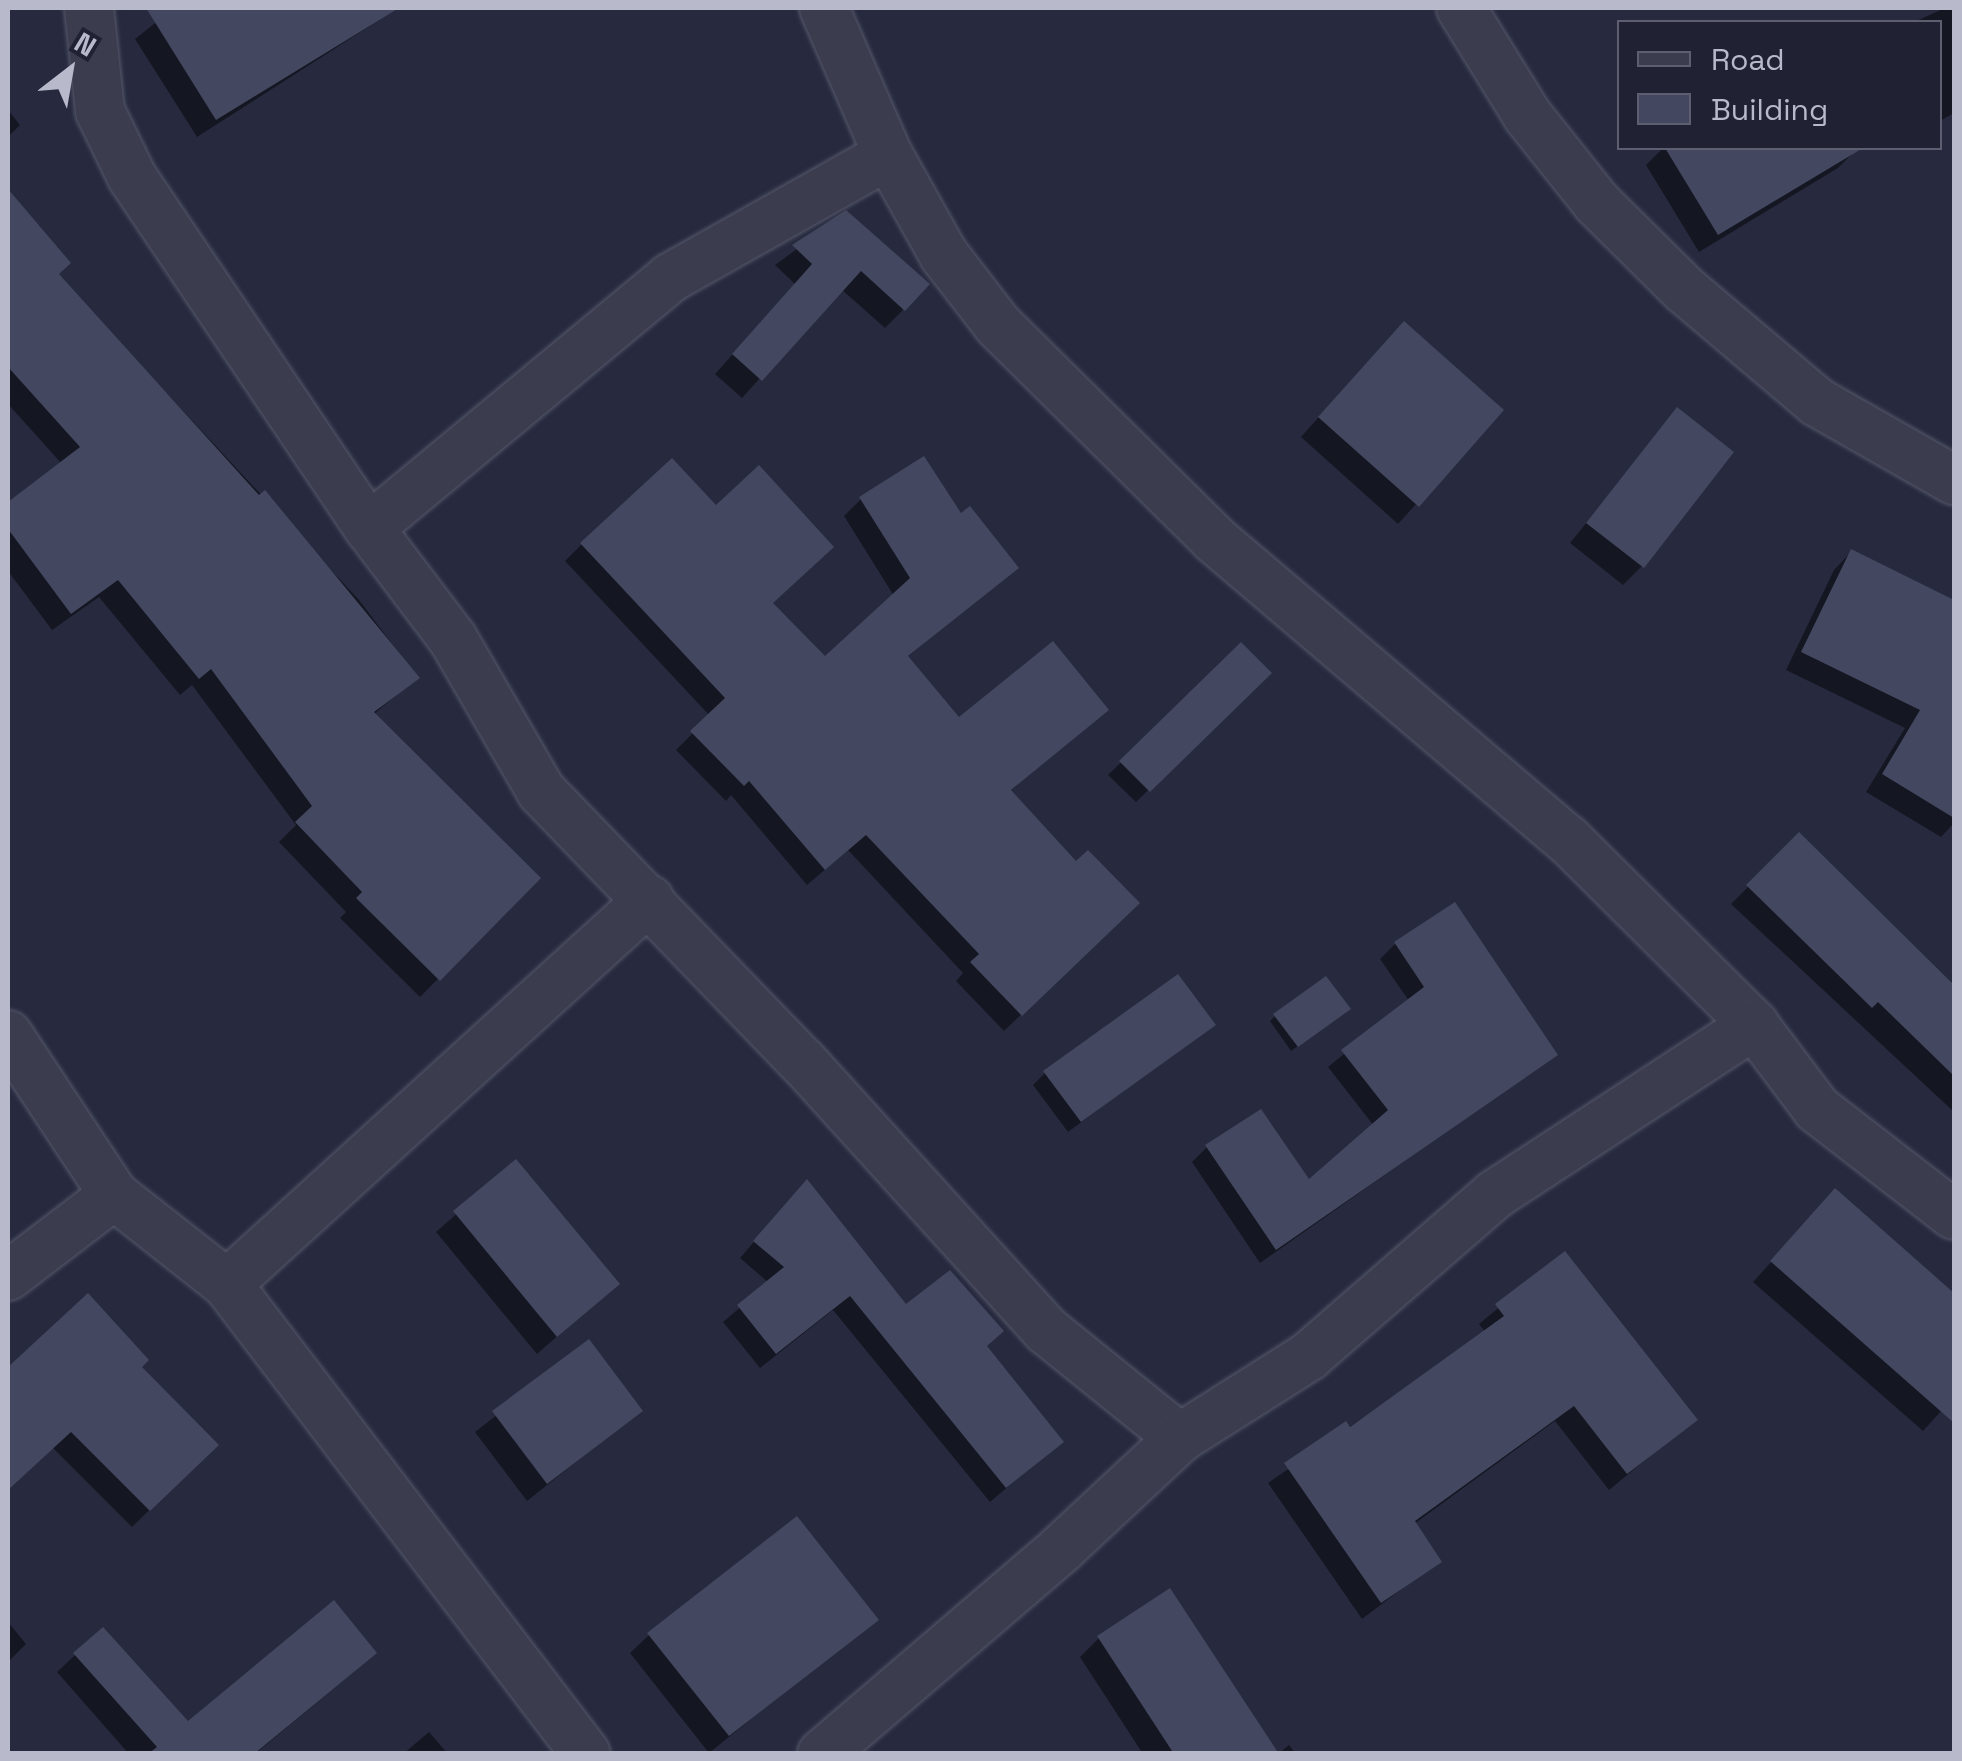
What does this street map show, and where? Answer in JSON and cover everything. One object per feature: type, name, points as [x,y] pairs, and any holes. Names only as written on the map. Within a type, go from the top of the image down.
[{"type":"street","points":[[89,8],[100,111],[132,177],[369,528],[454,639],[541,791],[649,900],[1046,1330],[1180,1438]]},
{"type":"street","points":[[824,8],[888,154],[944,254],[998,324],[1214,539],[1567,838],[1754,1025],[1817,1109],[1954,1215]]},
{"type":"street","points":[[1461,8],[1527,116],[1597,202],[1685,290],[1817,402],[1954,480]]},
{"type":"street","points":[[369,528],[670,278],[888,154]]},
{"type":"street","points":[[227,1284],[649,900]]},
{"type":"street","points":[[822,1754],[1062,1548],[1180,1438],[1308,1356],[1494,1195],[1754,1025]]},
{"type":"street","points":[[8,1035],[114,1195],[227,1284],[586,1754]]},
{"type":"street","points":[[8,1276],[114,1195]]},
{"type":"building","points":[[146,8],[399,8],[216,120]]},
{"type":"building","points":[[1666,150],[1860,150],[1718,235]]},
{"type":"building","points":[[8,189],[71,263],[59,274],[259,495],[265,490],[420,678],[374,712],[541,878],[440,981],[356,898],[362,892],[295,822],[312,806],[211,669],[199,679],[118,580],[71,614],[8,529],[8,502],[80,447],[8,367]]},
{"type":"building","points":[[846,210],[930,284],[905,311],[861,271],[762,381],[732,354],[812,264],[792,245]]},
{"type":"building","points":[[1404,321],[1504,410],[1419,507],[1318,417]]},
{"type":"building","points":[[1677,407],[1734,452],[1644,568],[1586,523]]},
{"type":"building","points":[[924,456],[961,513],[970,506],[1019,568],[908,656],[959,717],[1053,641],[1109,710],[1011,790],[1076,861],[1088,850],[1140,903],[1022,1016],[970,962],[979,954],[866,835],[825,870],[749,781],[744,786],[690,731],[725,698],[580,543],[672,458],[716,505],[759,465],[834,547],[773,603],[825,656],[910,578],[859,497]]},
{"type":"building","points":[[1851,549],[1954,600],[1954,818],[1882,774],[1920,710],[1801,652]]},
{"type":"building","points":[[1241,642],[1272,673],[1150,792],[1119,761]]},
{"type":"building","points":[[1799,832],[1954,985],[1954,1076],[1878,1002],[1872,1008],[1746,885]]},
{"type":"building","points":[[1455,902],[1558,1055],[1276,1250],[1205,1145],[1261,1109],[1309,1179],[1388,1110],[1341,1050],[1424,987],[1394,942]]},
{"type":"building","points":[[1178,974],[1216,1025],[1081,1122],[1043,1071]]},
{"type":"building","points":[[1326,976],[1351,1009],[1298,1047],[1273,1014]]},
{"type":"building","points":[[516,1159],[620,1284],[557,1337],[453,1211]]},
{"type":"building","points":[[807,1179],[906,1304],[950,1270],[1004,1331],[987,1346],[1064,1442],[1006,1488],[850,1296],[776,1354],[737,1305],[784,1267],[753,1241]]},
{"type":"building","points":[[1835,1188],[1954,1293],[1954,1423],[1770,1261]]},
{"type":"building","points":[[1565,1251],[1698,1420],[1627,1474],[1574,1406],[1415,1521],[1442,1562],[1381,1603],[1284,1463],[1346,1421],[1350,1427],[1504,1316],[1495,1304]]},
{"type":"building","points":[[88,1293],[149,1360],[142,1367],[219,1445],[150,1511],[71,1432],[8,1490],[8,1367]]},
{"type":"building","points":[[589,1339],[643,1411],[547,1484],[492,1411]]},
{"type":"building","points":[[797,1516],[879,1620],[729,1736],[647,1633]]},
{"type":"building","points":[[1170,1588],[1279,1754],[1174,1754],[1097,1636]]},
{"type":"building","points":[[334,1600],[377,1653],[254,1754],[148,1754],[157,1747],[73,1653],[103,1627],[188,1721]]}]
